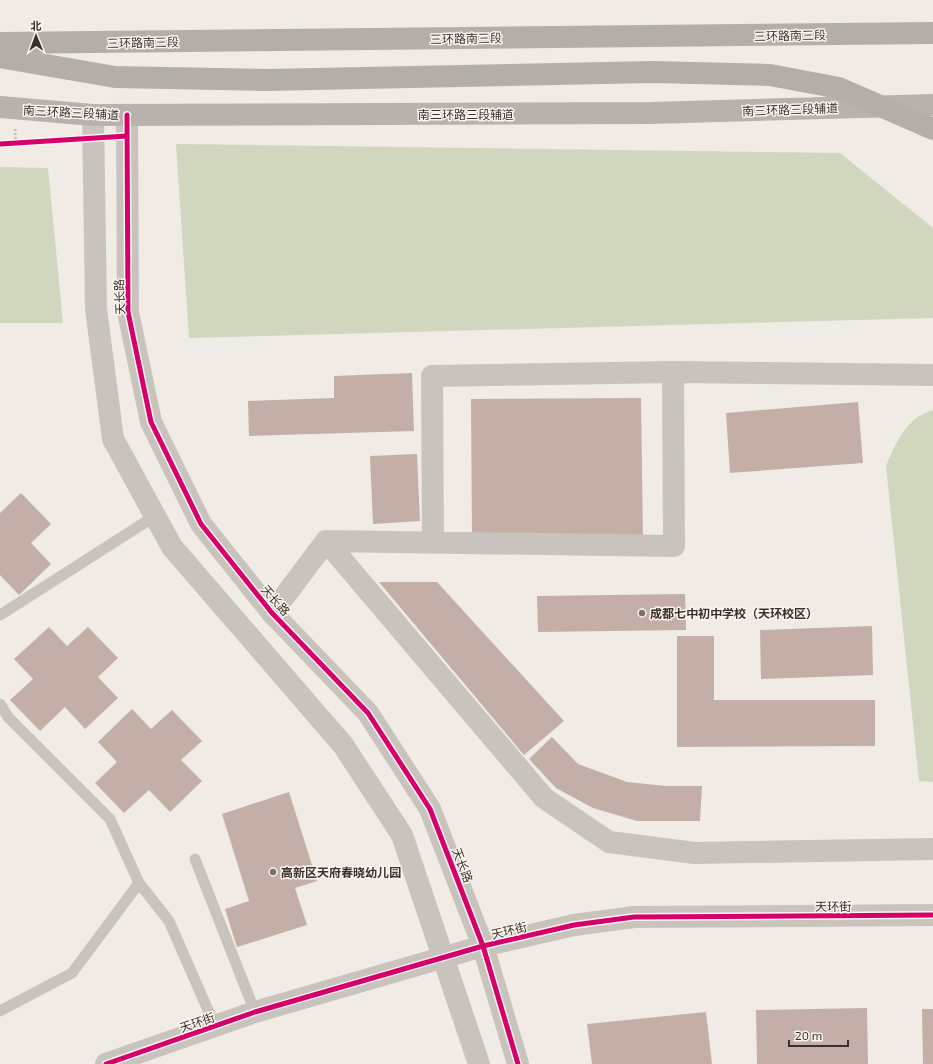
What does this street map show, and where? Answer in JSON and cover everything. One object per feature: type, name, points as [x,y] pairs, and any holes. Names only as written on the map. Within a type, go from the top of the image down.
[{"type":"highway","name":"三环路南三段","points":[[0,44],[933,33]]},
{"type":"highway","points":[[0,57],[115,77],[264,80],[654,72],[770,75],[839,88],[933,130]]},
{"type":"main road","name":"南三环路三段辅道","points":[[0,107],[93,115],[127,115],[650,113],[933,105]]},
{"type":"street","name":"天长路","points":[[93,115],[96,309],[113,439],[172,547],[348,751],[402,835],[479,1064]]},
{"type":"street","name":"天长路","points":[[127,115],[128,312],[151,422],[201,524],[272,613],[368,713],[430,809],[483,946],[518,1064]]},
{"type":"street","points":[[326,541],[674,546],[673,372]]},
{"type":"street","points":[[433,543],[432,376],[673,372],[933,375]]},
{"type":"street","points":[[272,613],[326,541]]},
{"type":"street","points":[[326,541],[544,798],[609,842],[695,853],[933,849]]},
{"type":"street","name":"天环街","points":[[106,1064],[255,1012],[483,946],[574,925],[634,917],[933,915]]},
{"type":"lane","points":[[0,615],[155,516]]},
{"type":"lane","points":[[0,704],[8,717],[110,819],[139,883],[169,921],[215,1026]]},
{"type":"lane","points":[[195,859],[255,1012]]},
{"type":"lane","points":[[0,1011],[72,972],[139,883]]},
{"type":"path","points":[[15,126],[16,144]]},
{"type":"path","points":[[8,144],[23,144]]},
{"type":"green space","points":[[176,144],[840,153],[933,228],[933,318],[189,338]]},
{"type":"green space","points":[[0,167],[48,168],[63,323],[0,323]]},
{"type":"green space","points":[[933,410],[933,782],[919,781],[886,466],[899,439],[909,425],[924,414]]},
{"type":"building","points":[[412,373],[414,431],[249,436],[248,401],[334,398],[334,376]]},
{"type":"building","points":[[641,398],[643,539],[472,540],[471,399]]},
{"type":"building","points":[[858,402],[863,463],[730,473],[726,413]]},
{"type":"building","points":[[417,454],[420,521],[373,524],[370,456]]},
{"type":"building","points":[[21,493],[51,524],[31,543],[51,564],[19,595],[0,575],[0,513]]},
{"type":"building","points":[[379,582],[437,582],[564,721],[524,755]]},
{"type":"building","points":[[685,594],[686,630],[538,632],[537,596]]},
{"type":"building","points":[[872,626],[873,675],[761,679],[760,630]]},
{"type":"building","points":[[49,627],[67,646],[88,627],[118,658],[98,677],[118,698],[85,729],[65,707],[40,731],[10,700],[33,679],[14,659]]},
{"type":"building","points":[[677,636],[714,636],[714,700],[875,700],[875,746],[677,747]]},
{"type":"building","points":[[132,709],[151,729],[172,710],[202,741],[181,760],[202,781],[170,812],[149,790],[124,813],[95,783],[117,762],[98,742]]},
{"type":"building","points":[[552,737],[578,764],[627,782],[666,786],[702,786],[700,821],[637,821],[593,808],[556,788],[529,759]]},
{"type":"building","points":[[289,792],[317,881],[295,888],[307,925],[237,947],[225,909],[249,901],[222,814]]},
{"type":"building","points":[[867,1008],[868,1064],[757,1064],[756,1010]]},
{"type":"building","points":[[922,1009],[933,1009],[933,1064],[923,1064]]},
{"type":"building","points":[[706,1012],[712,1064],[592,1064],[587,1024]]},
{"type":"cycle path","points":[[127,115],[128,312],[151,422],[201,524],[272,613],[368,713],[430,809],[483,946],[518,1064]]},
{"type":"cycle path","points":[[0,144],[127,136]]},
{"type":"cycle path","points":[[106,1064],[255,1012],[483,946],[574,925],[634,917],[933,915]]},
{"type":"place","name":"成都七中初中学校（天环校区）","points":[[642,613]]},
{"type":"place","name":"高新区天府春晓幼儿园","points":[[273,872]]}]
